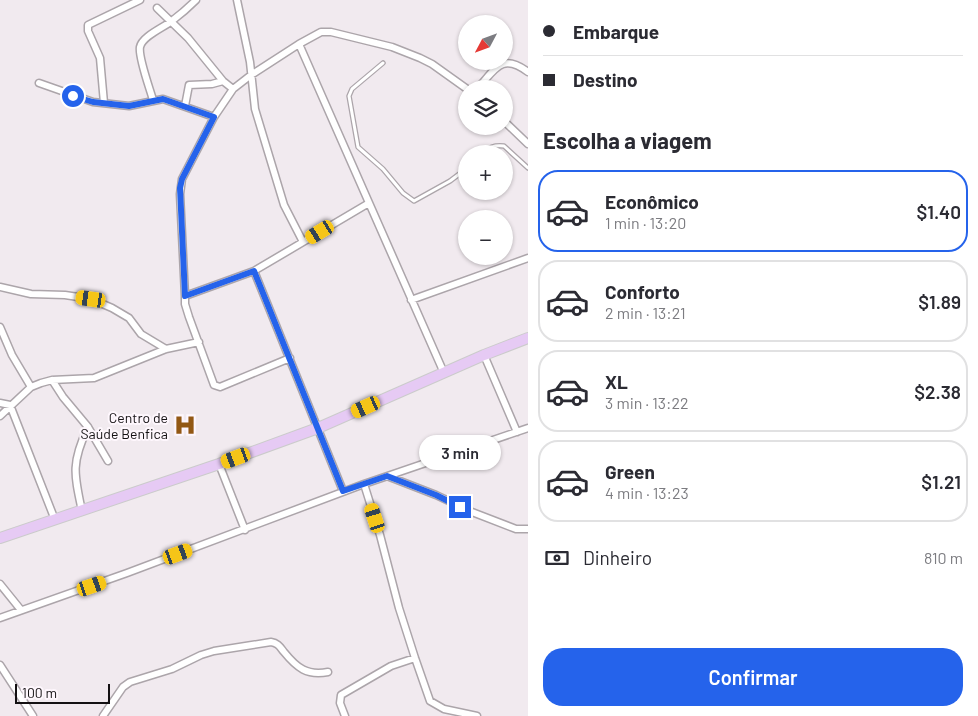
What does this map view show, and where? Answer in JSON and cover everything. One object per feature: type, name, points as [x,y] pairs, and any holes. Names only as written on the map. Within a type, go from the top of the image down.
[{"type":"main road","points":[[0,538],[219,464],[318,428],[484,355],[528,338]]},
{"type":"street","points":[[104,103],[100,58],[88,31],[88,25],[140,0]]},
{"type":"street","points":[[153,100],[140,48],[143,41],[171,22],[196,0]]},
{"type":"street","points":[[237,0],[251,75],[255,109],[272,171],[284,205],[303,242]]},
{"type":"street","points":[[157,8],[188,38],[223,81],[233,89]]},
{"type":"street","points":[[290,358],[216,387],[189,317],[185,304],[180,188],[182,179],[214,117],[233,89],[298,44],[320,32],[331,32],[392,47],[432,64],[458,83]]},
{"type":"street","points":[[298,44],[444,373]]},
{"type":"street","points":[[485,80],[501,63],[508,62],[520,66],[528,72]]},
{"type":"street","points":[[186,106],[189,85],[212,84],[223,81]]},
{"type":"street","points":[[39,83],[73,96],[104,103],[129,106],[163,99],[214,117]]},
{"type":"street","points":[[513,130],[528,144]]},
{"type":"street","points":[[185,296],[254,271],[369,203]]},
{"type":"street","points":[[411,300],[528,258]]},
{"type":"street","points":[[254,271],[343,491]]},
{"type":"street","points":[[0,287],[25,293],[65,295],[91,299],[129,318],[141,334],[166,349]]},
{"type":"street","points":[[0,327],[12,355],[31,387]]},
{"type":"street","points":[[0,416],[31,387],[52,380],[94,378],[166,349],[199,342]]},
{"type":"street","points":[[484,355],[517,432]]},
{"type":"street","points":[[52,380],[63,398],[88,427],[108,461]]},
{"type":"street","points":[[0,403],[10,405]]},
{"type":"street","points":[[10,405],[55,520]]},
{"type":"street","points":[[82,511],[75,481],[75,459],[88,427]]},
{"type":"street","points":[[0,618],[245,530],[343,491],[528,428]]},
{"type":"street","points":[[219,464],[245,530]]},
{"type":"street","points":[[387,476],[516,529],[528,529]]},
{"type":"street","points":[[364,484],[415,658],[430,701],[444,709],[477,716]]},
{"type":"street","points":[[0,584],[22,610]]},
{"type":"street","points":[[103,716],[123,687],[130,682],[172,670],[214,650],[271,642],[280,646],[294,662],[310,673],[328,672]]},
{"type":"street","points":[[345,716],[340,703],[341,695],[392,666],[415,658]]},
{"type":"street","points":[[0,665],[33,716]]},
{"type":"lane","points":[[383,63],[352,89],[348,96],[358,147],[383,168],[403,193],[414,201],[458,175]]},
{"type":"lane","points":[[513,154],[528,168]]},
{"type":"place","name":"Centro de Saúde Benfica","points":[[185,425]]},
{"type":"route","points":[[73,96],[93,102],[129,106],[163,99],[214,117],[182,179],[180,188],[185,296],[254,271],[343,491],[387,476],[436,495],[460,507]]}]
